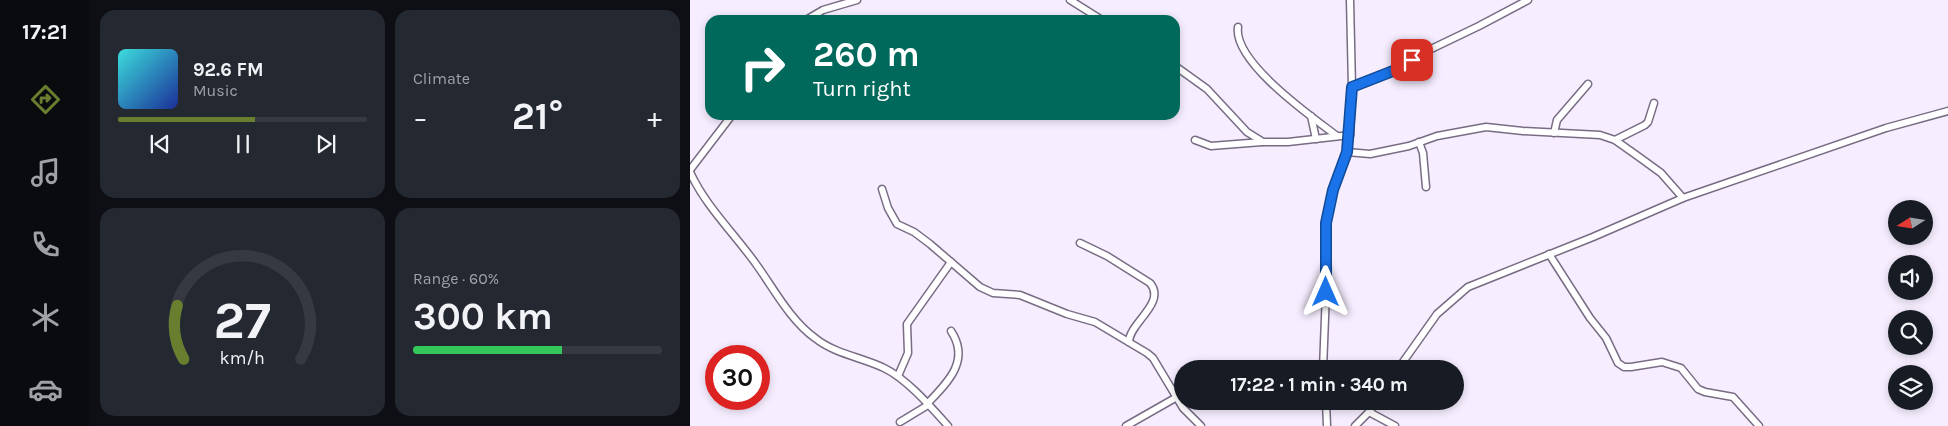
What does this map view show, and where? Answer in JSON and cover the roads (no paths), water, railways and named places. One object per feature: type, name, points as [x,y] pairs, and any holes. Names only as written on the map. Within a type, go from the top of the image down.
[{"type":"street","points":[[814,15],[823,10],[857,0]]},
{"type":"street","points":[[1070,0],[1094,15]]},
{"type":"street","points":[[1323,360],[1326,223],[1333,190],[1347,152],[1350,135],[1352,87],[1350,0]]},
{"type":"street","points":[[1352,87],[1398,69],[1429,50],[1479,26],[1526,0]]},
{"type":"street","points":[[1238,27],[1239,40],[1261,72],[1274,86],[1337,136]]},
{"type":"street","points":[[1180,70],[1207,89],[1247,132],[1263,142]]},
{"type":"street","points":[[1554,133],[1557,120],[1588,84]]},
{"type":"street","points":[[1615,140],[1645,125],[1648,122],[1654,103]]},
{"type":"street","points":[[1404,360],[1437,314],[1453,298],[1468,287],[1593,237],[1683,198],[1886,128],[1948,111]]},
{"type":"street","points":[[1311,116],[1316,139]]},
{"type":"street","points":[[728,120],[690,171],[696,184],[714,211],[784,304],[814,338],[840,353],[870,362],[898,376],[948,426]]},
{"type":"street","points":[[1347,152],[1370,154],[1437,136],[1486,127],[1600,135],[1615,140],[1661,173],[1683,198]]},
{"type":"street","points":[[1195,140],[1211,146],[1288,142],[1350,135]]},
{"type":"street","points":[[1419,142],[1423,152],[1426,187]]},
{"type":"street","points":[[690,190],[696,184]]},
{"type":"street","points":[[882,189],[888,208],[897,224],[914,232],[987,291],[999,294],[1020,295],[1067,314],[1100,324],[1153,358],[1174,392]]},
{"type":"street","points":[[1080,243],[1107,256],[1150,283],[1153,287],[1154,296],[1150,306],[1129,336],[1128,342]]},
{"type":"street","points":[[1549,254],[1590,318],[1606,338],[1618,363],[1624,367],[1631,367],[1662,362],[1681,368],[1698,389],[1733,397],[1759,426]]},
{"type":"street","points":[[898,376],[908,353],[907,324],[951,262]]},
{"type":"street","points":[[900,422],[927,405],[949,382],[956,367],[959,345],[951,331]]},
{"type":"street","points":[[1126,426],[1174,399]]},
{"type":"street","points":[[1185,410],[1201,426]]},
{"type":"street","points":[[1326,410],[1327,426]]},
{"type":"street","points":[[1354,426],[1369,412],[1395,426]]}]
